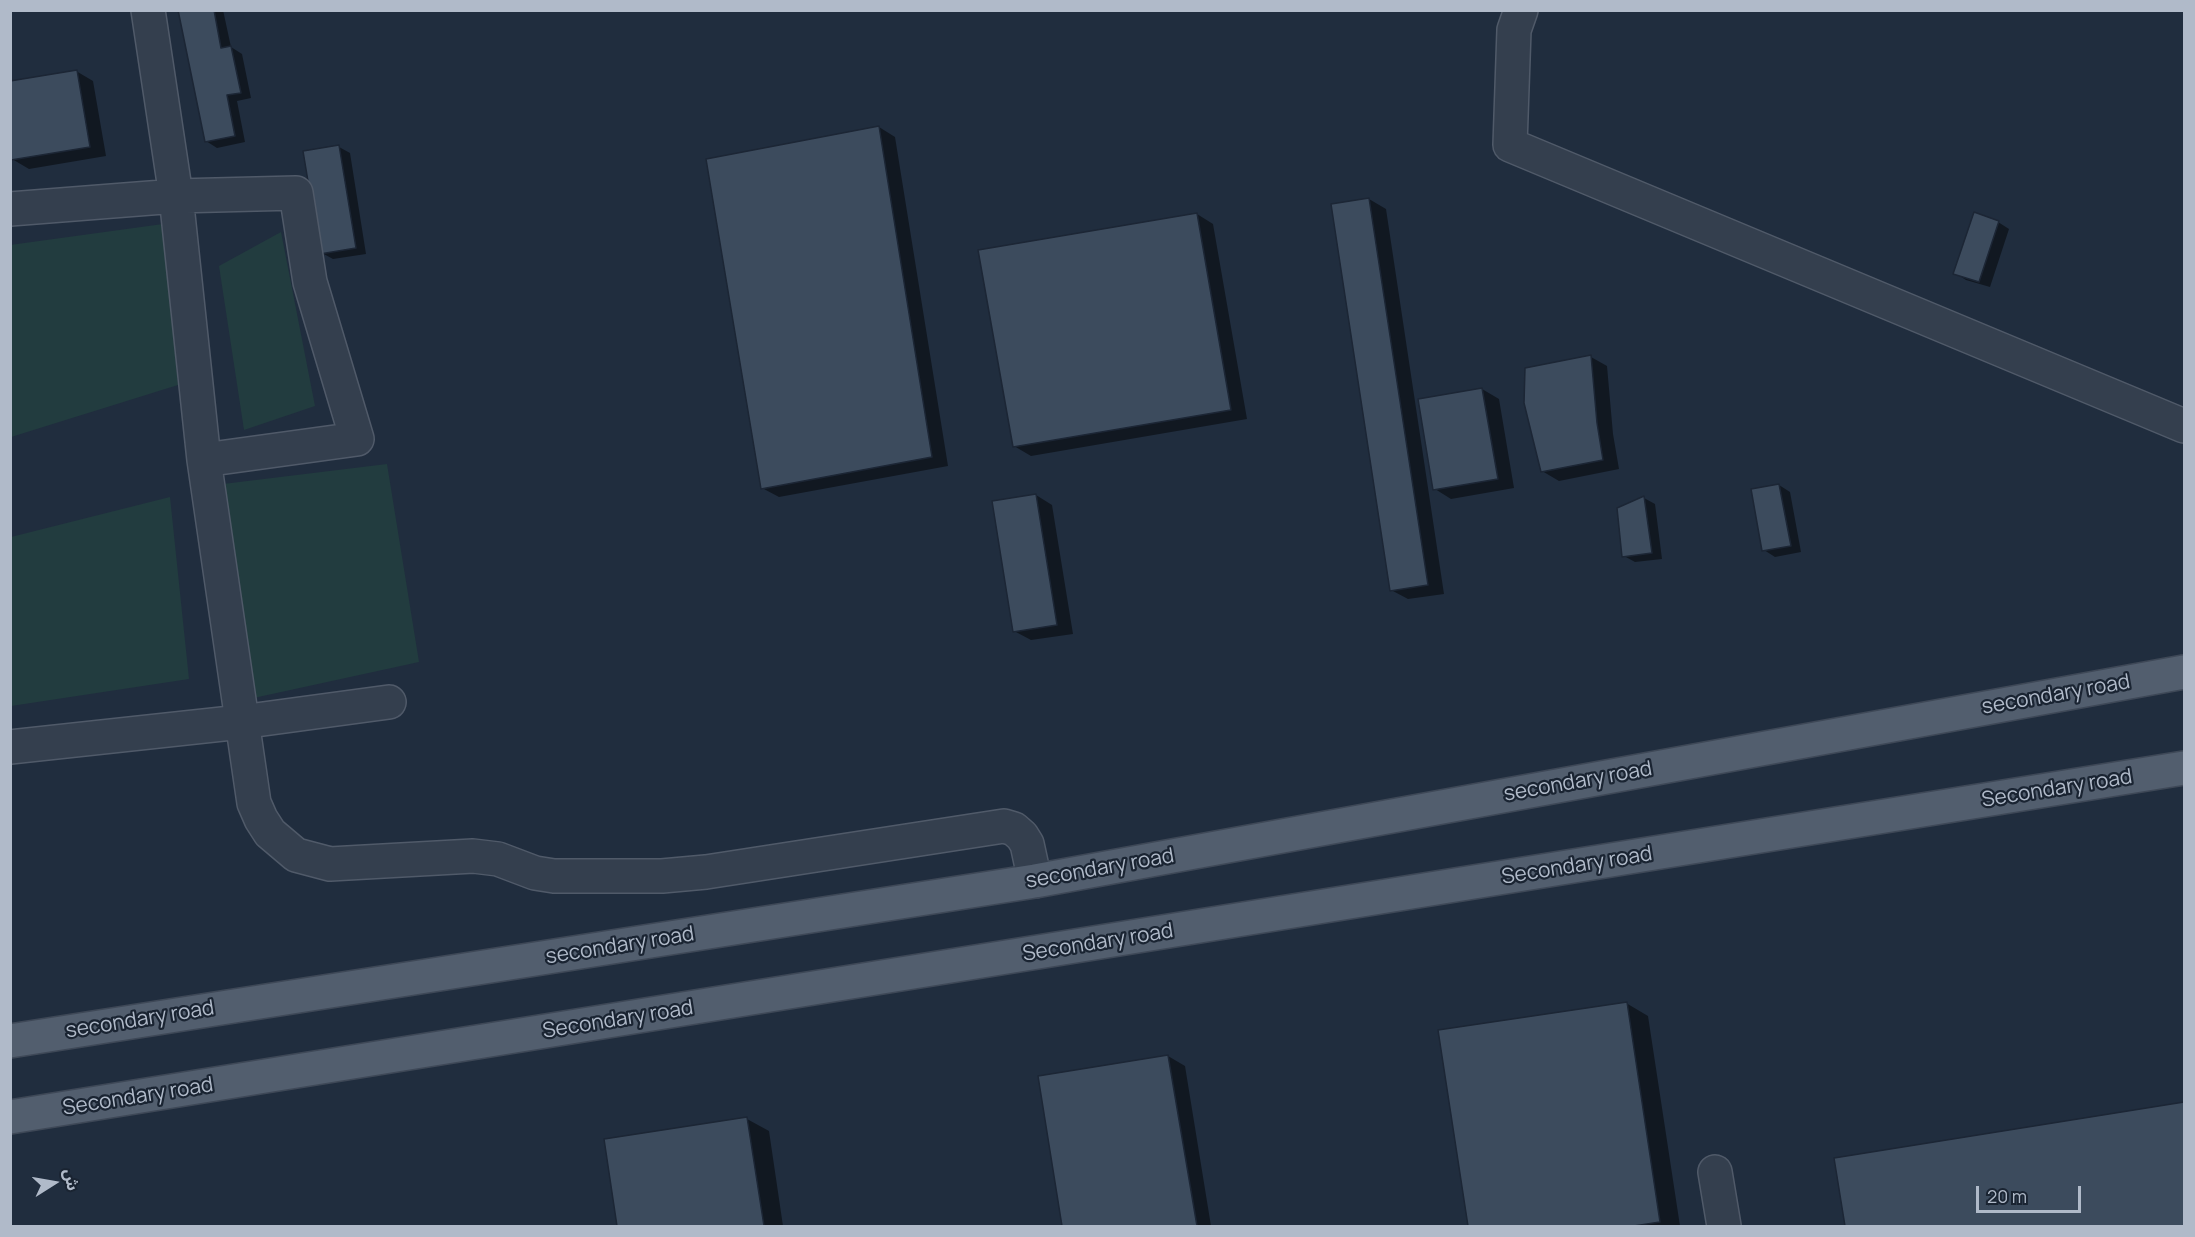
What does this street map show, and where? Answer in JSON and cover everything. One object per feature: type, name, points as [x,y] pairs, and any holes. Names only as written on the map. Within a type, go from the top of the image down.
[{"type":"main road","name":"secondary road","points":[[10,1041],[1035,881],[2184,672]]},
{"type":"main road","name":"Secondary road","points":[[10,1117],[2184,768]]},
{"type":"street","points":[[148,10],[176,196],[204,460],[241,722],[255,803],[261,819],[282,845],[297,855],[330,864],[473,856],[498,859],[535,873],[554,876],[662,876],[706,872],[1004,826],[1014,829],[1027,844],[1035,881]]},
{"type":"street","points":[[1521,10],[1514,30],[1510,145],[2184,426]]},
{"type":"street","points":[[10,209],[176,196],[296,193],[310,282],[357,439],[204,460]]},
{"type":"street","points":[[10,747],[241,722],[389,702]]},
{"type":"street","points":[[1715,1172],[1724,1227]]},
{"type":"green space","points":[[163,224],[178,385],[11,437],[10,245]]},
{"type":"green space","points":[[281,232],[315,406],[244,430],[219,266]]},
{"type":"green space","points":[[387,464],[419,662],[249,699],[223,484]]},
{"type":"green space","points":[[170,497],[189,679],[11,706],[11,537]]},
{"type":"building","points":[[178,10],[214,10],[221,48],[231,46],[241,93],[227,95],[235,136],[205,142]]},
{"type":"building","points":[[77,70],[90,147],[11,160],[10,81]]},
{"type":"building","points":[[879,126],[932,457],[761,489],[706,159]]},
{"type":"building","points":[[339,145],[356,248],[320,254],[303,151]]},
{"type":"building","points":[[1369,198],[1428,585],[1390,591],[1331,204]]},
{"type":"building","points":[[1974,212],[1999,221],[1979,282],[1953,274]]},
{"type":"building","points":[[1197,213],[1231,410],[1013,447],[978,250]]},
{"type":"building","points":[[1591,355],[1603,460],[1541,472],[1524,403],[1525,368]]},
{"type":"building","points":[[1482,388],[1498,479],[1433,490],[1418,399]]},
{"type":"building","points":[[1779,484],[1791,546],[1762,551],[1751,489]]},
{"type":"building","points":[[1036,494],[1057,625],[1013,632],[992,501]]},
{"type":"building","points":[[1644,496],[1652,553],[1622,557],[1617,508]]},
{"type":"building","points":[[1627,1002],[1660,1222],[1634,1226],[1468,1226],[1438,1030]]},
{"type":"building","points":[[1168,1055],[1197,1226],[1062,1226],[1038,1076]]},
{"type":"building","points":[[2184,1102],[2184,1226],[1845,1226],[1834,1158]]},
{"type":"building","points":[[747,1117],[764,1226],[617,1226],[604,1139]]}]
